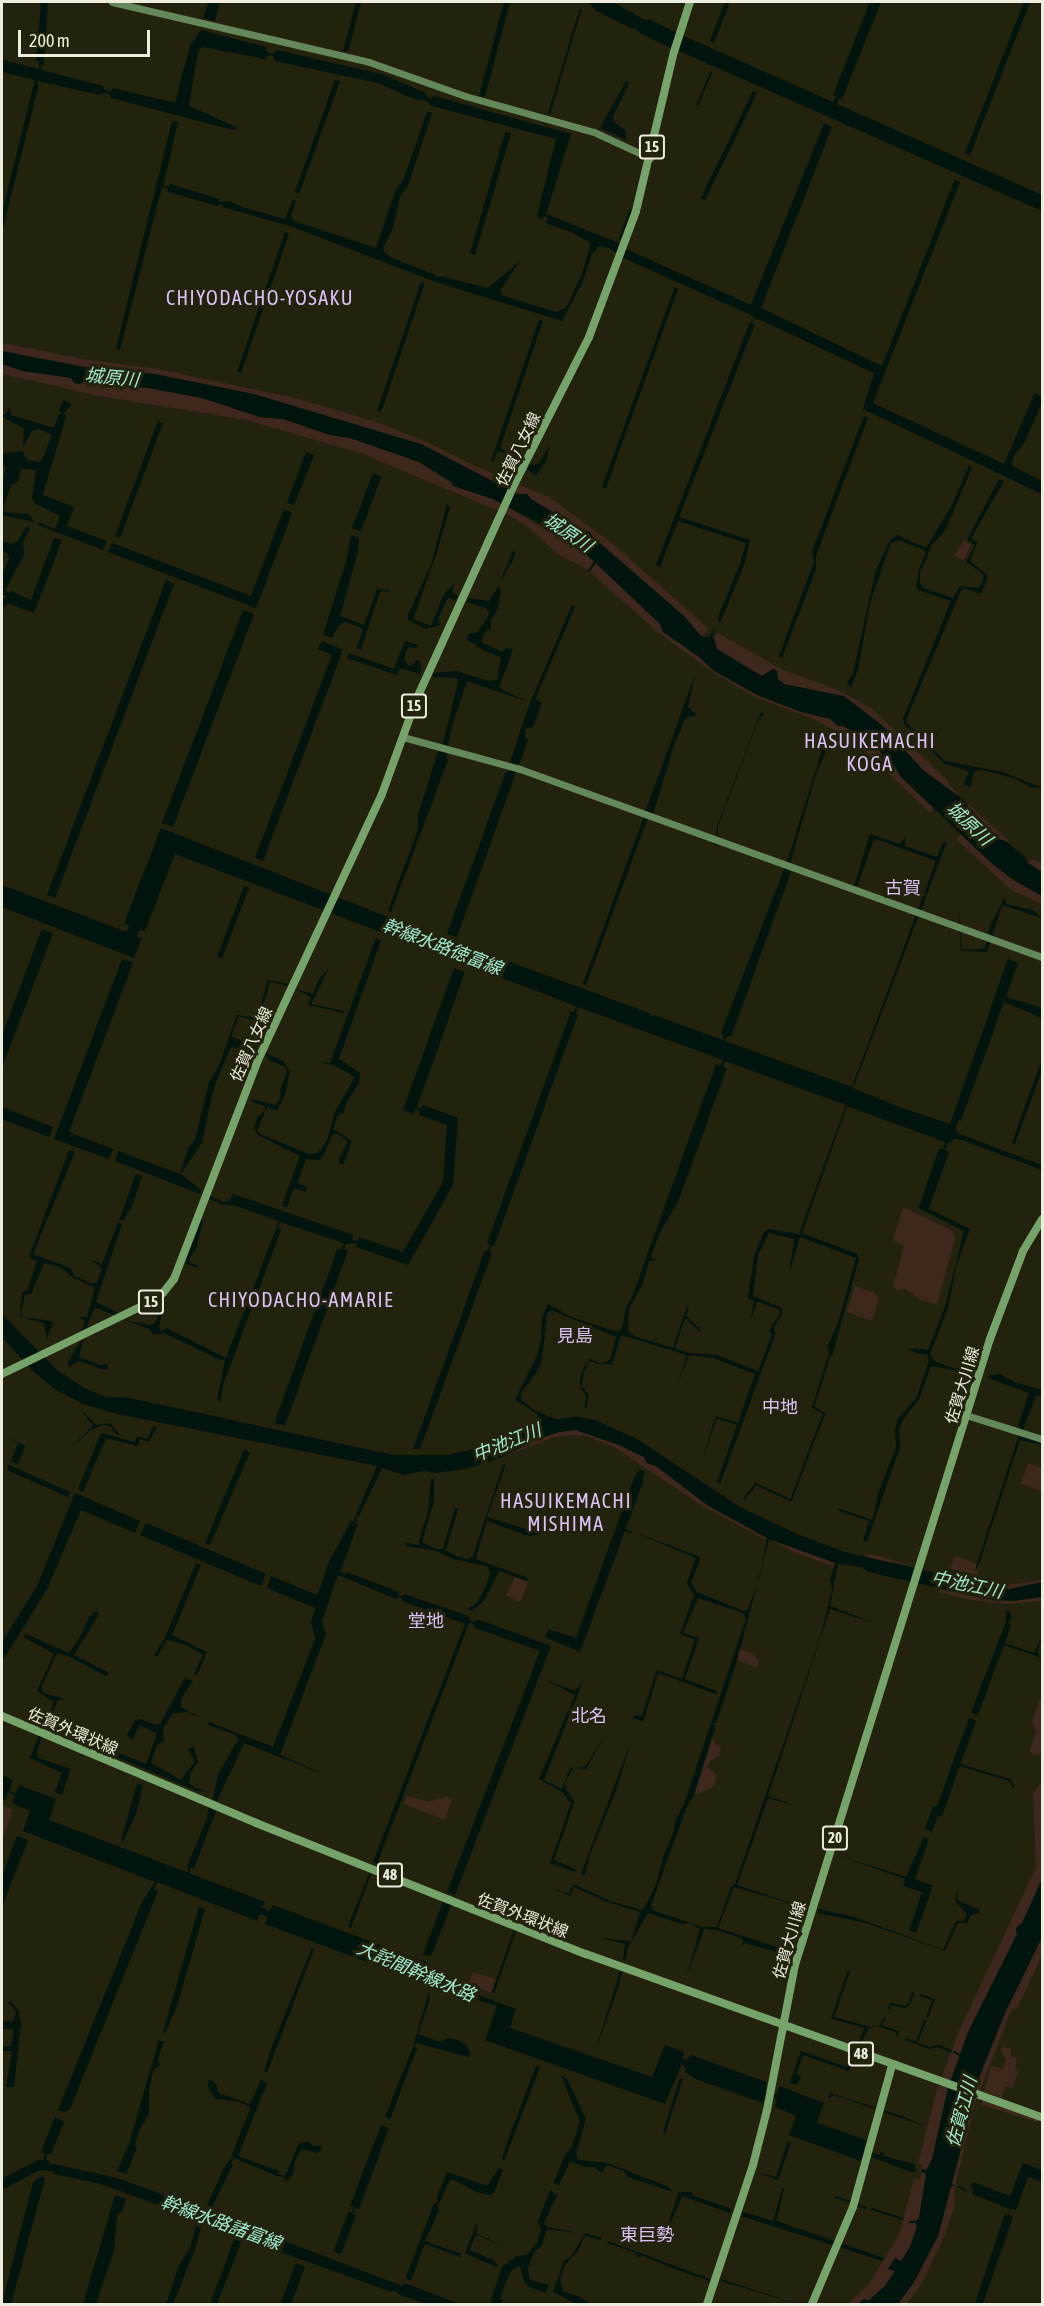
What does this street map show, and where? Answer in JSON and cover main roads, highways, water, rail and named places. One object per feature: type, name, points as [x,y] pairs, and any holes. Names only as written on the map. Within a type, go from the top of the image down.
[{"type":"main road","name":"佐賀八女線","points":[[2,1374],[148,1304],[163,1293],[174,1279],[258,1060],[382,794],[417,698],[517,479],[589,337],[636,211],[675,46],[690,2]]},
{"type":"main road","name":"佐賀大川線","points":[[707,2304],[753,2165],[771,2095],[782,2025],[795,1965],[966,1415],[1011,1278],[1023,1251],[1042,1219]]},
{"type":"main road","name":"佐賀外環状線","points":[[2,1716],[455,1903],[782,2025],[1042,2117]]},
{"type":"main road","points":[[812,2304],[853,2207],[892,2065]]},
{"type":"water","points":[[41,2],[48,2],[44,65],[41,64],[41,70],[103,86],[104,90],[111,92],[113,88],[175,103],[190,45],[201,30],[266,47],[268,53],[274,54],[277,50],[381,74],[424,92],[429,99],[434,96],[571,134],[546,214],[619,243],[619,246],[751,305],[824,123],[832,127],[761,308],[882,366],[955,179],[960,182],[873,403],[1004,464],[1035,393],[1042,397],[1042,403],[1025,441],[1013,457],[1012,466],[1042,481],[1042,494],[863,409],[874,373],[758,319],[755,320],[753,316],[626,259],[609,248],[599,246],[592,254],[583,281],[562,321],[433,281],[290,226],[222,207],[219,204],[218,206],[168,192],[168,189],[162,187],[120,350],[116,349],[172,121],[178,122],[163,186],[169,187],[170,184],[220,199],[220,202],[229,201],[285,219],[293,199],[296,201],[291,216],[294,221],[376,248],[395,192],[404,178],[427,112],[430,112],[432,113],[408,185],[400,197],[392,231],[383,248],[385,253],[392,258],[436,275],[436,278],[440,276],[488,288],[520,261],[500,291],[504,296],[556,312],[566,308],[582,274],[591,243],[571,232],[545,223],[548,219],[545,216],[542,219],[537,216],[556,139],[432,106],[424,99],[419,101],[378,83],[275,61],[273,56],[268,55],[265,59],[203,47],[199,49],[197,57],[189,106],[238,128],[233,130],[111,98],[110,94],[100,95],[37,81],[38,88],[2,232],[2,213],[35,80],[2,72],[2,60],[39,69],[39,62],[36,60]]},
{"type":"water","points":[[208,2],[220,2],[215,21],[203,18]]},
{"type":"water","points":[[356,2],[361,2],[348,52],[343,51]]},
{"type":"water","points":[[504,2],[510,2],[485,97],[479,96]]},
{"type":"water","points":[[589,2],[613,2],[645,20],[648,19],[675,32],[674,36],[682,41],[684,36],[833,102],[836,97],[833,95],[870,2],[881,2],[842,99],[839,98],[837,104],[1042,195],[1042,211],[679,51],[680,48],[672,43],[670,48],[640,33],[635,28],[596,11]]},
{"type":"water","points":[[725,2],[730,2],[714,43],[710,41]]},
{"type":"water","points":[[1024,2],[1030,2],[970,155],[965,153]]},
{"type":"water","points":[[335,80],[340,81],[299,194],[295,192]]},
{"type":"water","points":[[626,81],[629,83],[613,116],[614,122],[625,130],[627,140],[600,128]]},
{"type":"water","points":[[753,91],[757,93],[705,200],[701,198]]},
{"type":"water","points":[[505,132],[511,133],[475,255],[470,253]]},
{"type":"water","points":[[285,232],[289,234],[241,373],[237,372]]},
{"type":"water","points":[[421,282],[425,283],[381,412],[377,411]]},
{"type":"water","points":[[675,287],[678,289],[606,488],[602,487]]},
{"type":"water","points":[[539,320],[543,321],[500,448],[519,460],[534,465],[540,462],[550,445],[546,461],[536,476],[509,455],[498,451],[493,462],[491,461]]},
{"type":"water","points":[[750,322],[755,324],[679,517],[750,540],[744,565],[720,623],[718,621],[720,612],[746,543],[678,521],[660,567],[656,565]]},
{"type":"water","name":"城原川","points":[[2,351],[84,367],[155,374],[254,394],[421,444],[518,494],[527,494],[531,499],[590,532],[684,616],[702,637],[714,638],[717,649],[762,676],[773,669],[777,671],[778,679],[784,684],[844,696],[883,726],[923,770],[961,798],[997,838],[1007,842],[1026,858],[1028,863],[1042,872],[1042,896],[1012,879],[990,862],[901,777],[894,766],[882,760],[882,754],[866,739],[843,726],[838,726],[830,719],[801,712],[757,695],[714,671],[699,657],[663,632],[660,624],[586,554],[537,522],[493,499],[453,486],[452,482],[419,462],[350,438],[330,435],[283,419],[260,417],[202,398],[148,388],[83,382],[80,384],[74,383],[71,378],[23,371],[2,364]]},
{"type":"water","points":[[64,400],[72,404],[64,413],[66,416],[43,495],[74,507],[67,526],[107,541],[103,550],[38,525],[39,522],[55,529],[60,516],[36,504],[32,498],[36,470],[21,469],[18,481],[11,485],[3,509],[5,512],[29,514],[34,522],[2,515],[2,485],[6,467],[2,464],[2,454],[22,451],[27,460],[39,462],[42,460],[52,435],[39,429],[33,430],[23,447],[24,428],[2,417],[2,414],[5,415],[10,407],[11,415],[54,428],[59,414],[62,415],[59,410]]},
{"type":"water","points":[[864,416],[868,418],[828,523],[816,557],[816,569],[782,658],[779,656],[814,562],[812,552]]},
{"type":"water","points":[[158,421],[163,423],[120,538],[115,536]]},
{"type":"water","points":[[306,452],[314,455],[294,505],[287,503]]},
{"type":"water","points":[[969,466],[972,467],[945,531],[931,546],[920,570],[920,583],[923,588],[953,598],[960,586],[978,588],[983,582],[983,574],[966,562],[975,545],[967,540],[999,479],[1004,481],[971,538],[977,543],[970,561],[988,576],[981,594],[964,588],[961,590],[906,720],[929,744],[944,724],[930,746],[945,761],[1003,772],[1042,788],[1030,787],[1016,779],[983,770],[974,771],[970,788],[964,784],[969,771],[945,764],[905,725],[903,719],[951,601],[918,590],[916,586],[919,569],[926,553],[924,550],[899,540],[891,543],[870,603],[858,669],[851,687],[847,684],[853,673],[876,570],[890,540],[897,535],[926,548],[952,505]]},
{"type":"water","points":[[373,473],[381,477],[361,531],[352,528]]},
{"type":"water","points":[[447,504],[450,507],[438,549],[413,619],[431,626],[443,596],[454,583],[452,592],[458,596],[456,600],[449,598],[446,601],[438,620],[440,625],[426,629],[408,620],[408,615],[431,565]]},
{"type":"water","points":[[284,509],[292,513],[256,608],[108,552],[112,543],[251,596]]},
{"type":"water","points":[[26,527],[30,528],[23,542],[24,555],[5,590],[9,593],[11,591],[31,600],[54,538],[62,540],[34,613],[8,603],[2,611],[2,600],[7,596],[2,594],[2,575],[9,559],[8,554],[2,550],[2,541],[12,544],[18,541]]},
{"type":"water","points":[[351,535],[359,538],[358,551],[340,616],[364,625],[377,589],[389,590],[389,592],[381,591],[379,595],[361,650],[357,648],[363,630],[360,627],[345,622],[338,626],[332,638],[323,634],[346,562]]},
{"type":"water","points":[[513,551],[515,552],[513,560],[500,582]]},
{"type":"water","points":[[166,580],[174,584],[55,898],[47,895]]},
{"type":"water","points":[[499,586],[501,592],[498,609],[491,620],[491,629],[486,631],[481,642],[502,652],[506,648],[513,649],[499,688],[526,701],[467,681],[452,726],[446,754],[448,760],[391,912],[388,911],[418,829],[418,815],[437,754],[443,744],[458,682],[457,678],[432,677],[434,673],[456,671],[489,681],[497,680],[501,657],[484,651],[466,639],[469,634],[477,632],[487,619],[489,612],[486,608],[467,602],[469,598],[489,601]]},
{"type":"water","points":[[572,605],[575,607],[535,699],[542,703],[533,727],[525,729],[525,737],[528,740],[520,762],[516,765],[514,778],[457,937],[447,934],[505,774],[509,771],[530,703]]},
{"type":"water","points":[[243,610],[254,614],[173,827],[162,823]]},
{"type":"water","points":[[322,641],[343,650],[263,861],[255,858],[332,655],[318,649]]},
{"type":"water","points":[[405,641],[418,645],[417,648],[408,647],[404,659],[406,664],[412,666],[416,660],[420,661],[421,674],[400,668],[397,675],[347,658],[348,653],[394,669]]},
{"type":"water","points":[[695,675],[688,707],[696,714],[686,717],[674,745],[653,814],[650,813],[646,823],[586,985],[583,984]]},
{"type":"water","points":[[761,712],[764,714],[758,721],[718,826],[718,846],[713,844],[716,843],[717,826]]},
{"type":"water","name":"幹線水路徳富線","points":[[826,737],[831,740],[816,774],[792,857],[789,877],[731,1037],[727,1036],[725,1041],[852,1087],[936,861],[876,839],[873,841],[857,887],[854,886],[870,834],[900,844],[905,838],[905,846],[937,857],[942,844],[945,841],[946,844],[853,1088],[899,1107],[950,1124],[1008,959],[1018,963],[1006,997],[1042,1008],[1042,1018],[1004,1002],[961,1121],[959,1120],[956,1126],[957,1133],[1042,1165],[1042,1170],[962,1140],[955,1139],[948,1143],[945,1150],[949,1152],[929,1209],[970,1229],[956,1267],[948,1308],[930,1354],[934,1361],[953,1368],[974,1370],[973,1374],[931,1366],[919,1399],[902,1421],[899,1429],[900,1447],[867,1542],[863,1541],[869,1521],[841,1512],[838,1508],[872,1520],[878,1493],[896,1448],[895,1428],[898,1419],[917,1397],[929,1360],[927,1354],[918,1354],[907,1348],[928,1350],[945,1307],[964,1231],[920,1209],[919,1206],[939,1149],[943,1149],[945,1142],[847,1106],[802,1233],[857,1254],[859,1259],[832,1356],[827,1347],[838,1324],[856,1258],[800,1237],[789,1274],[794,1239],[769,1233],[758,1255],[753,1296],[782,1308],[782,1314],[774,1327],[775,1335],[720,1484],[717,1482],[737,1425],[717,1418],[700,1467],[716,1416],[738,1423],[755,1374],[713,1358],[689,1355],[677,1386],[687,1355],[621,1335],[612,1365],[598,1363],[607,1362],[611,1358],[616,1337],[551,1310],[547,1314],[542,1360],[536,1373],[521,1393],[521,1400],[532,1410],[515,1400],[536,1358],[541,1341],[542,1317],[548,1304],[569,1316],[613,1331],[620,1331],[622,1328],[626,1307],[632,1297],[716,1064],[720,1066],[723,1060],[578,1007],[576,1013],[578,1014],[494,1246],[492,1245],[489,1251],[492,1253],[420,1449],[413,1449],[485,1250],[487,1251],[490,1245],[487,1243],[571,1011],[574,1012],[576,1006],[175,854],[145,931],[139,930],[137,936],[141,939],[134,958],[2,907],[2,885],[127,932],[129,926],[124,923],[161,828],[439,937],[438,939],[443,942],[445,938],[649,1013],[653,1017],[654,1015],[723,1040],[724,1035],[721,1033],[789,856]],"holes":[[[725,1061],[846,1105],[799,1234],[768,1229],[764,1232],[754,1256],[748,1298],[754,1301],[750,1323],[757,1301],[778,1309],[780,1313],[769,1331],[772,1334],[758,1371],[717,1355],[690,1353],[634,1336],[628,1331],[629,1309],[643,1283],[649,1261],[656,1260],[651,1257],[659,1234],[678,1202],[727,1068],[723,1067]]]},
{"type":"water","points":[[244,886],[249,888],[222,958],[217,957]]},
{"type":"water","points":[[957,896],[962,950],[985,949],[990,926],[1005,897],[1006,904],[1032,910],[1042,918],[1002,905],[987,952],[961,951]]},
{"type":"water","points":[[42,929],[53,933],[2,1068],[2,1035]]},
{"type":"water","points":[[376,938],[381,940],[339,1059],[360,1073],[359,1083],[345,1105],[344,1113],[338,1115],[333,1129],[351,1140],[351,1144],[343,1165],[340,1164],[339,1159],[348,1142],[338,1134],[333,1134],[319,1160],[306,1159],[297,1183],[307,1187],[306,1192],[294,1188],[287,1207],[282,1206],[300,1156],[258,1135],[254,1129],[257,1118],[266,1109],[257,1131],[261,1134],[308,1154],[315,1154],[321,1150],[328,1138],[335,1112],[355,1077],[336,1066],[316,1061],[330,1063]]},
{"type":"water","points":[[122,959],[133,963],[69,1132],[113,1149],[109,1159],[54,1139]]},
{"type":"water","points":[[329,968],[311,1004],[344,1011],[344,1013],[308,1005],[311,997],[296,989],[313,994],[319,979]]},
{"type":"water","points":[[454,968],[465,972],[417,1107],[421,1109],[423,1105],[458,1118],[453,1185],[408,1265],[356,1247],[357,1243],[346,1244],[344,1249],[348,1251],[285,1425],[275,1424],[276,1418],[337,1250],[342,1248],[344,1243],[280,1222],[278,1228],[281,1230],[224,1382],[220,1401],[217,1400],[225,1360],[220,1360],[164,1333],[154,1335],[149,1329],[125,1320],[149,1325],[155,1323],[160,1311],[155,1308],[157,1304],[163,1308],[159,1326],[161,1331],[167,1328],[226,1358],[279,1221],[233,1205],[223,1205],[209,1199],[210,1196],[223,1202],[229,1201],[233,1194],[353,1235],[352,1240],[358,1241],[359,1237],[403,1252],[443,1182],[447,1125],[419,1115],[420,1111],[416,1109],[414,1114],[403,1110]]},
{"type":"water","points":[[268,980],[288,984],[287,986],[270,982],[259,1019],[256,1021],[239,1016],[231,1036],[257,1048],[256,1051],[231,1047],[214,1087],[202,1142],[181,1174],[201,1190],[200,1194],[115,1161],[118,1151],[180,1174],[188,1148],[195,1140],[209,1082],[218,1068],[237,1015],[257,1018]]},
{"type":"water","points":[[265,1053],[282,1060],[290,1071],[285,1094],[277,1111],[251,1101],[251,1099],[276,1105],[281,1097],[280,1091],[287,1071],[285,1067],[269,1060]]},
{"type":"water","points":[[1042,1059],[1042,1070],[1015,1144],[1012,1143]]},
{"type":"water","points":[[2,1107],[53,1127],[49,1137],[2,1119]]},
{"type":"water","points":[[69,1150],[75,1152],[33,1254],[70,1268],[75,1276],[92,1284],[97,1282],[102,1269],[92,1260],[102,1264],[118,1223],[122,1224],[96,1302],[119,1313],[113,1315],[97,1308],[94,1309],[87,1327],[82,1330],[85,1321],[79,1317],[87,1317],[95,1288],[74,1278],[60,1267],[44,1263],[31,1294],[25,1294],[21,1313],[23,1317],[51,1321],[53,1324],[47,1338],[44,1323],[21,1317],[20,1314],[22,1293],[28,1289],[37,1262],[29,1257]]},
{"type":"water","points":[[136,1174],[142,1176],[132,1206],[123,1221],[119,1220]]},
{"type":"water","points":[[201,1220],[203,1220],[196,1249],[189,1259],[190,1263],[198,1267],[195,1267],[186,1264],[186,1260]]},
{"type":"water","name":"中池江川","points":[[2,1314],[57,1370],[84,1388],[106,1397],[125,1397],[393,1455],[448,1455],[482,1447],[531,1427],[540,1421],[538,1412],[556,1419],[577,1417],[595,1420],[637,1439],[740,1507],[797,1534],[845,1552],[975,1582],[987,1588],[1010,1589],[1042,1582],[1042,1597],[1012,1601],[987,1599],[868,1572],[861,1567],[838,1564],[830,1606],[877,1624],[830,1609],[768,1796],[796,1806],[768,1798],[737,1885],[803,1907],[734,1887],[718,1928],[792,1952],[787,1955],[745,1943],[742,1946],[741,1938],[716,1930],[704,1929],[686,1978],[700,1929],[690,1923],[682,1924],[648,1913],[628,1947],[625,1961],[623,1960],[625,1944],[600,1938],[631,1941],[640,1912],[605,1901],[574,1887],[570,1896],[551,1888],[569,1894],[572,1886],[576,1885],[610,1901],[642,1910],[645,1907],[657,1882],[664,1854],[674,1831],[675,1821],[684,1804],[746,1619],[743,1613],[698,1598],[683,1633],[699,1638],[685,1679],[717,1691],[716,1694],[658,1673],[644,1719],[641,1721],[633,1718],[633,1716],[642,1715],[657,1670],[682,1679],[695,1640],[680,1634],[694,1595],[687,1583],[696,1558],[631,1531],[698,1556],[700,1559],[691,1583],[697,1592],[744,1611],[748,1609],[757,1584],[737,1660],[716,1723],[713,1723],[715,1728],[694,1795],[687,1806],[651,1905],[652,1910],[703,1927],[717,1927],[731,1887],[735,1884],[821,1635],[832,1589],[830,1580],[835,1563],[769,1539],[762,1566],[767,1538],[707,1505],[656,1466],[647,1463],[644,1457],[619,1445],[576,1430],[559,1432],[538,1439],[502,1457],[466,1469],[435,1473],[423,1471],[404,1475],[382,1468],[359,1516],[356,1515],[377,1466],[113,1413],[83,1404],[56,1390],[34,1372],[2,1337]]},
{"type":"water","points":[[83,1339],[79,1357],[100,1365],[108,1364],[108,1369],[79,1361],[69,1367],[67,1365]]},
{"type":"water","points":[[1000,1374],[1014,1382],[1042,1390],[1042,1396],[1036,1396],[1021,1435],[1042,1442],[1042,1445],[1020,1440],[977,1570],[975,1570],[1021,1429],[1018,1425],[1029,1393],[988,1378],[990,1375]]},
{"type":"water","points":[[79,1407],[96,1425],[110,1423],[120,1435],[116,1434],[110,1426],[103,1425],[91,1430],[71,1447],[93,1426]]},
{"type":"water","points":[[154,1426],[157,1427],[149,1442],[140,1439],[138,1446],[106,1438],[83,1492],[78,1489],[101,1433],[135,1442],[137,1436],[147,1439]]},
{"type":"water","points":[[2,1434],[25,1446],[18,1464],[11,1461],[18,1443]]},
{"type":"water","points":[[244,1450],[250,1452],[210,1545],[205,1543]]},
{"type":"water","points":[[506,1464],[487,1517],[542,1534],[529,1536],[487,1521],[476,1557],[478,1560],[528,1578],[527,1581],[499,1571],[484,1601],[472,1611],[468,1609],[477,1603],[487,1584],[490,1572],[487,1566],[453,1559],[434,1550],[405,1546],[406,1543],[420,1545],[419,1541],[428,1512],[431,1479],[434,1479],[434,1501],[422,1542],[436,1549],[443,1549],[455,1508],[458,1509],[446,1550],[468,1559],[473,1556],[503,1465]]},
{"type":"water","points":[[9,1465],[70,1492],[68,1497],[7,1470]]},
{"type":"water","points":[[640,1469],[644,1472],[643,1482],[580,1652],[545,1637],[548,1629],[576,1638],[634,1478]]},
{"type":"water","points":[[75,1493],[140,1521],[135,1533],[81,1510],[47,1589],[2,1662],[2,1642],[37,1586]]},
{"type":"water","points":[[351,1521],[358,1524],[340,1572],[346,1574],[347,1572],[399,1592],[398,1595],[403,1596],[404,1594],[469,1616],[470,1620],[475,1622],[477,1619],[551,1646],[455,1895],[447,1892],[540,1651],[473,1627],[474,1624],[469,1623],[377,1864],[373,1862],[465,1624],[402,1601],[402,1598],[396,1599],[338,1575],[322,1621],[326,1634],[280,1755],[328,1776],[244,1743],[217,1801],[213,1799],[218,1774],[238,1740],[236,1735],[208,1725],[209,1722],[273,1747],[315,1639],[311,1621],[315,1608],[267,1588],[271,1576],[317,1595],[330,1560]]},
{"type":"water","points":[[146,1523],[266,1574],[261,1586],[140,1535]]},
{"type":"water","points":[[196,1563],[201,1565],[172,1635],[207,1652],[197,1675],[194,1674],[203,1655],[186,1645],[167,1640],[157,1657],[154,1655],[164,1640]]},
{"type":"water","points":[[1009,1610],[1012,1617],[1008,1623],[1011,1625],[1005,1643],[1034,1653],[1042,1637],[1037,1653],[1042,1658],[1004,1645],[978,1715],[975,1714],[973,1719],[976,1721],[942,1816],[938,1816],[932,1832],[925,1829],[933,1807],[937,1806],[969,1718],[972,1719],[974,1714],[971,1712],[1006,1622],[1006,1611]]},
{"type":"water","points":[[96,1611],[99,1612],[97,1617],[74,1655],[109,1673],[106,1676],[68,1656],[57,1653],[41,1688],[44,1693],[65,1699],[58,1700],[47,1724],[45,1722],[54,1702],[37,1691],[54,1654],[24,1637],[26,1634],[69,1653],[89,1617]]},
{"type":"water","points":[[185,1678],[193,1681],[182,1697],[181,1707],[201,1718],[187,1712],[172,1714],[163,1729],[164,1741],[157,1745],[151,1763],[181,1780],[195,1761],[188,1750],[194,1746],[198,1762],[191,1771],[189,1783],[195,1788],[207,1791],[197,1791],[77,1740],[84,1729],[84,1739],[146,1764],[157,1734],[140,1725],[132,1740],[127,1735],[135,1720],[160,1724]]},
{"type":"water","points":[[545,1680],[575,1691],[583,1681],[544,1780],[562,1789],[570,1768],[585,1767],[606,1733],[586,1769],[573,1768],[565,1783],[574,1802],[554,1860],[577,1870],[575,1872],[550,1863],[571,1803],[562,1792],[539,1779],[575,1695]]},
{"type":"water","points":[[39,1735],[42,1736],[37,1752],[38,1758],[71,1769],[62,1795],[55,1792],[62,1773],[30,1758]]},
{"type":"water","points":[[631,1742],[617,1788],[590,1855],[585,1875],[581,1874]]},
{"type":"water","points":[[2,1775],[13,1780],[5,1800],[2,1799]]},
{"type":"water","points":[[137,1784],[143,1785],[136,1814],[123,1842],[121,1840]]},
{"type":"water","points":[[19,1785],[56,1799],[49,1820],[265,1902],[262,1908],[269,1911],[273,1905],[428,1963],[423,1978],[431,1978],[516,2009],[510,2028],[652,2077],[665,2045],[684,2052],[682,2058],[686,2061],[691,2055],[766,2082],[765,2091],[777,2095],[779,2086],[824,2103],[817,2123],[866,2140],[864,2150],[880,2155],[884,2152],[883,2156],[914,2164],[916,2171],[911,2172],[863,2154],[861,2161],[789,2135],[796,2116],[775,2107],[777,2098],[765,2094],[763,2103],[698,2080],[685,2072],[686,2068],[682,2064],[665,2104],[485,2040],[497,2006],[432,1986],[423,1980],[421,1982],[265,1924],[267,1917],[260,1914],[257,1921],[157,1882],[154,1889],[158,1891],[70,2109],[64,2112],[58,2110],[142,1902],[155,1882],[23,1831],[30,1811],[12,1803]]},
{"type":"water","points":[[208,1808],[216,1811],[194,1869],[187,1866],[207,1819]]},
{"type":"water","points":[[17,1836],[28,1840],[2,1907],[2,1876]]},
{"type":"water","points":[[924,1837],[929,1839],[915,1879],[933,1886],[916,1933],[909,1930],[922,1892],[903,1886],[905,1879],[837,1855],[906,1877]]},
{"type":"water","points":[[370,1872],[371,1874],[351,1928],[348,1926]]},
{"type":"water","name":"佐賀江川","points":[[1042,1879],[1042,1937],[1005,2013],[980,2075],[952,2183],[954,2186],[951,2187],[938,2236],[914,2282],[898,2304],[858,2304],[864,2299],[868,2301],[885,2286],[895,2271],[888,2269],[895,2258],[901,2261],[910,2247],[917,2227],[915,2222],[919,2218],[926,2174],[922,2172],[922,2169],[927,2170],[932,2159],[948,2088],[968,2032],[1017,1934],[1016,1928],[1022,1923]]},
{"type":"water","points":[[959,1883],[957,1900],[980,1910],[979,1913],[971,1915],[967,1923],[958,1923],[945,1951],[866,1923],[818,1913],[819,1909],[855,1917],[943,1950],[956,1921],[964,1921],[967,1914],[955,1901]]},
{"type":"water","points":[[443,1902],[451,1905],[432,1954],[428,1956],[423,1954]]},
{"type":"water","points":[[199,1907],[205,1909],[176,2009],[165,2033],[163,2032]]},
{"type":"water","points":[[514,1930],[516,1931],[494,1993],[492,1992]]},
{"type":"water","points":[[312,1948],[314,1949],[267,2073],[264,2071],[273,2044]]},
{"type":"water","points":[[848,1970],[850,1971],[834,2017],[870,2027],[881,2026],[869,2028],[859,2046],[857,2045],[865,2028],[831,2019]]},
{"type":"water","points":[[620,1971],[622,1972],[619,1985],[595,2052]]},
{"type":"water","points":[[429,1992],[430,1999],[418,2034],[440,2042],[448,2038],[458,2040],[466,2045],[470,2052],[469,2057],[416,2043],[414,2047],[417,2048],[390,2119],[385,2117],[413,2047]]},
{"type":"water","points":[[11,2001],[19,2012],[21,2024],[14,2087],[6,2087],[12,2051],[2,2051],[2,2046],[11,2046],[14,2030],[2,2028],[2,2022],[14,2021],[16,2011],[8,2003]]},
{"type":"water","points":[[159,2040],[164,2042],[158,2059],[160,2065],[153,2071],[149,2090],[149,2114],[139,2130],[135,2144],[137,2148],[126,2174],[117,2171],[129,2144]]},
{"type":"water","points":[[801,2051],[847,2067],[853,2054],[855,2055],[849,2071],[803,2055],[796,2074],[801,2076],[797,2085],[790,2083]]},
{"type":"water","points":[[536,2066],[540,2067],[504,2161],[502,2158],[508,2140]]},
{"type":"water","points":[[561,2075],[567,2079],[586,2119],[576,2153],[578,2160],[607,2163],[667,2186],[673,2192],[628,2177],[624,2171],[607,2165],[601,2173],[594,2167],[585,2167],[570,2161],[559,2185],[554,2182],[565,2155],[572,2146],[580,2122]]},
{"type":"water","points":[[680,2078],[683,2079],[665,2134],[663,2132]]},
{"type":"water","points":[[209,2079],[216,2084],[218,2093],[250,2104],[261,2080],[267,2083],[238,2156],[279,2171],[278,2174],[285,2176],[299,2143],[310,2142],[313,2146],[321,2146],[322,2149],[317,2153],[302,2149],[295,2160],[294,2173],[287,2181],[284,2177],[234,2158],[231,2163],[233,2165],[212,2207],[207,2205],[225,2166],[233,2157],[232,2154],[251,2107],[236,2101],[215,2099],[208,2088]]},
{"type":"water","points":[[830,2093],[902,2116],[927,2127],[834,2095],[828,2099]]},
{"type":"water","name":"幹線水路諸富線","points":[[55,2117],[64,2122],[51,2154],[47,2154],[46,2160],[49,2163],[117,2178],[164,2195],[164,2198],[169,2200],[170,2197],[402,2286],[404,2283],[460,2304],[426,2304],[400,2295],[394,2290],[392,2292],[239,2237],[162,2204],[161,2206],[101,2184],[54,2174],[54,2171],[39,2170],[2,2190],[2,2179],[38,2160],[43,2160],[45,2154],[41,2152]]},
{"type":"water","points":[[381,2125],[389,2128],[359,2209],[355,2208],[353,2214],[356,2215],[341,2254],[337,2253],[334,2251],[348,2212],[352,2213],[354,2207],[350,2206]]},
{"type":"water","points":[[788,2141],[791,2142],[778,2180],[755,2172],[776,2177]]},
{"type":"water","points":[[1023,2163],[1042,2170],[1042,2182],[1028,2177],[1016,2210],[1011,2209],[1009,2215],[1013,2217],[983,2304],[975,2304],[1005,2214],[1008,2215],[1010,2209],[972,2194],[974,2189],[970,2187],[973,2182],[1010,2196]]},
{"type":"water","points":[[499,2168],[503,2170],[494,2193],[489,2195],[477,2192],[452,2179],[449,2182],[425,2241],[461,2254],[460,2257],[425,2244],[411,2280],[408,2280],[406,2277],[433,2206],[438,2201],[437,2197],[447,2172],[487,2186]]},
{"type":"water","points":[[42,2176],[45,2179],[11,2304],[2,2304],[33,2182]]},
{"type":"water","points":[[774,2185],[784,2189],[776,2221],[884,2258],[883,2261],[741,2216],[743,2212],[773,2221],[782,2189]]},
{"type":"water","points":[[550,2190],[557,2195],[544,2223],[547,2227],[578,2233],[547,2229],[541,2247],[535,2250],[528,2268],[530,2280],[549,2285],[546,2293],[529,2287],[523,2280],[521,2268],[518,2266],[510,2272],[500,2298],[501,2304],[490,2304],[502,2267],[517,2256],[526,2255],[537,2243],[541,2228],[538,2222]]},
{"type":"water","points":[[679,2192],[691,2192],[694,2196],[732,2209],[730,2213],[682,2196],[659,2251]]},
{"type":"water","points":[[115,2195],[126,2199],[122,2211],[117,2215],[114,2251],[96,2304],[83,2304]]},
{"type":"water","points":[[477,2223],[477,2234],[506,2247],[476,2235],[469,2250],[493,2260],[498,2266],[496,2267],[465,2253]]},
{"type":"water","points":[[196,2226],[201,2228],[195,2249],[173,2304],[166,2304],[179,2265],[190,2248]]},
{"type":"water","points":[[585,2233],[602,2238],[601,2240],[585,2236],[578,2251],[564,2266],[560,2280],[563,2292],[578,2296],[591,2304],[577,2304],[553,2292],[564,2261],[571,2257]]},
{"type":"water","points":[[234,2240],[241,2242],[217,2304],[210,2304]]},
{"type":"water","points":[[608,2241],[710,2279],[710,2281],[644,2256],[638,2257],[636,2253],[607,2243]]},
{"type":"water","points":[[296,2263],[305,2267],[291,2304],[280,2304]]},
{"type":"water","points":[[721,2279],[797,2304],[721,2281]]},
{"type":"waterway","points":[[549,114],[580,11]]},
{"type":"waterway","points":[[697,105],[711,73]]},
{"type":"waterway","points":[[620,239],[630,211]]},
{"type":"waterway","points":[[589,571],[595,562]]},
{"type":"waterway","points":[[710,638],[714,631]]},
{"type":"waterway","points":[[674,1348],[688,1307]]},
{"type":"waterway","points":[[686,1317],[700,1330]]},
{"type":"waterway","points":[[744,1499],[756,1484],[791,1500],[824,1414],[813,1407],[830,1354]]},
{"type":"waterway","points":[[589,1360],[598,1363]]},
{"type":"waterway","points":[[581,1385],[587,1364]]},
{"type":"waterway","points":[[582,1388],[588,1395],[586,1407]]},
{"type":"waterway","name":"中池江川","points":[[532,1410],[539,1413]]},
{"type":"waterway","points":[[354,1523],[358,1514]]},
{"type":"waterway","points":[[625,1530],[631,1532]]},
{"type":"waterway","points":[[960,1765],[1010,1780],[1014,1787]]},
{"type":"waterway","name":"大詫間幹線水路","points":[[8,1791],[17,1795]]},
{"type":"waterway","points":[[188,1873],[190,1867]]},
{"type":"waterway","points":[[889,2009],[891,2004],[905,2007],[909,2004],[913,1994]]},
{"type":"waterway","points":[[921,1995],[934,2000],[928,2017]]},
{"type":"waterway","points":[[885,2018],[881,2026],[898,2032],[898,2036]]},
{"type":"waterway","points":[[917,2041],[925,2021]]},
{"type":"waterway","points":[[906,2039],[929,2048],[939,2046],[951,2051]]},
{"type":"waterway","points":[[954,2052],[960,2055]]},
{"type":"waterway","points":[[960,2187],[965,2190]]},
{"type":"waterway","points":[[836,2197],[851,2202]]},
{"type":"waterway","points":[[858,2205],[866,2208]]},
{"type":"waterway","points":[[872,2209],[902,2219]]},
{"type":"waterway","points":[[910,2222],[915,2222]]},
{"type":"district","name":"CHIYODACHO-YOSAKU","points":[[260,297]]},
{"type":"district","name":"HASUIKEMACHI KOGA","points":[[870,752]]},
{"type":"district","name":"古賀","points":[[903,888]]},
{"type":"district","name":"CHIYODACHO-AMARIE","points":[[301,1299]]},
{"type":"district","name":"見島","points":[[575,1336]]},
{"type":"district","name":"中地","points":[[780,1407]]},
{"type":"district","name":"HASUIKEMACHI MISHIMA","points":[[566,1512]]},
{"type":"district","name":"堂地","points":[[426,1621]]},
{"type":"district","name":"北名","points":[[589,1716]]},
{"type":"district","name":"東巨勢","points":[[647,2235]]}]
